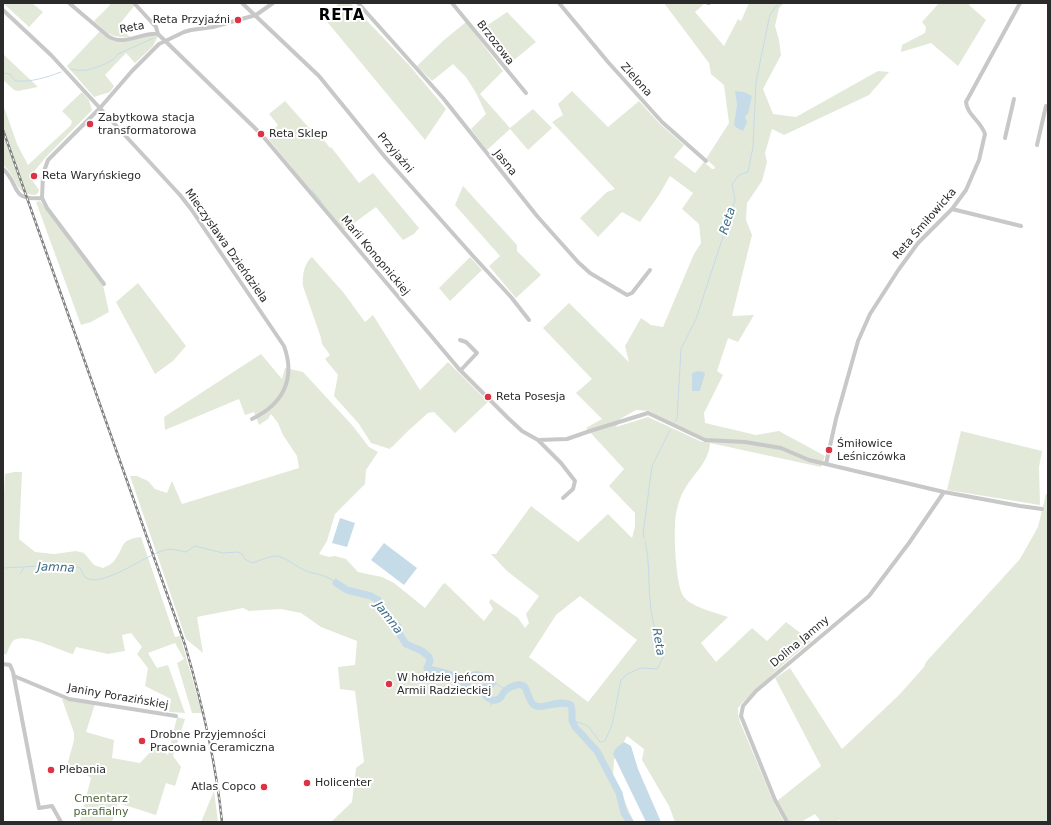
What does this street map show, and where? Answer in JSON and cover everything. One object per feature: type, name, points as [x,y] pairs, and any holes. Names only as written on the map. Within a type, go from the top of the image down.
[{"type":"street","name":"Reta","points":[[69,3],[108,36],[114,39],[122,40],[143,35],[158,34],[165,41]]},
{"type":"street","points":[[134,3],[156,27],[158,34]]},
{"type":"street","name":"Przyjaźni","points":[[242,3],[319,76],[385,157],[511,297],[529,320]]},
{"type":"street","points":[[104,284],[47,208],[42,198],[43,174],[48,160],[100,108],[159,44],[190,30],[213,27],[256,15],[272,3]]},
{"type":"street","name":"Jasna","points":[[358,3],[443,98],[527,204],[582,266],[616,290],[626,295],[632,293],[650,270]]},
{"type":"street","name":"Brzozowa","points":[[452,3],[526,94]]},
{"type":"street","name":"Zielona","points":[[560,3],[608,62],[662,122],[706,161]]},
{"type":"street","name":"Reta Śmiłowicka","points":[[826,464],[836,419],[858,341],[870,314],[918,243],[952,209],[966,190],[973,176],[979,160],[985,134],[983,129],[969,112],[966,102],[1020,3]]},
{"type":"street","name":"Mieczysława Dzieńdziela","points":[[3,10],[51,55],[180,195],[284,346],[290,368],[288,380],[284,390],[271,406],[252,419]]},
{"type":"street","name":"Marii Konopnickiej","points":[[165,41],[234,106],[261,134],[461,370],[508,418],[522,431],[538,440],[561,463],[575,481],[573,489],[563,498]]},
{"type":"street","points":[[1005,138],[1014,99]]},
{"type":"street","points":[[1038,145],[1046,106]]},
{"type":"street","points":[[3,169],[21,196],[27,198],[42,198]]},
{"type":"street","points":[[952,209],[1020,226]]},
{"type":"street","points":[[460,340],[466,342],[477,353],[461,370]]},
{"type":"street","points":[[538,440],[567,439],[648,413],[705,440],[745,442],[782,448],[810,460],[944,492],[1042,509]]},
{"type":"street","name":"Dolina Jamny","points":[[787,822],[775,800],[741,716],[743,706],[752,695],[869,596],[944,492]]},
{"type":"street","points":[[3,664],[11,667],[14,676],[39,808],[52,806],[61,822]]},
{"type":"street","name":"Janiny Porazińskiej","points":[[14,676],[68,699],[176,716]]},
{"type":"green space","points":[[3,3],[32,3],[43,12],[29,27]]},
{"type":"green space","points":[[109,3],[132,3],[135,5],[118,26],[130,37],[114,36],[94,21],[110,5]]},
{"type":"green space","points":[[339,3],[350,3],[410,66],[446,109],[425,140],[324,18]]},
{"type":"green space","points":[[664,3],[705,3],[695,12],[724,46],[738,19],[741,21],[749,3],[784,3],[779,8],[775,26],[781,55],[763,89],[773,114],[796,117],[878,71],[889,72],[869,95],[784,135],[772,129],[765,153],[767,162],[762,181],[747,203],[746,220],[752,235],[732,316],[754,315],[738,342],[728,338],[717,371],[723,375],[704,413],[705,423],[756,435],[779,431],[825,456],[821,467],[710,443],[707,456],[681,496],[676,516],[675,552],[677,574],[681,592],[687,601],[692,604],[728,617],[701,643],[716,662],[752,628],[767,641],[786,622],[811,641],[788,660],[738,708],[740,722],[774,803],[784,822],[675,822],[669,806],[642,760],[644,749],[627,736],[614,760],[613,776],[634,822],[331,822],[352,802],[356,768],[364,762],[355,691],[340,689],[338,667],[355,665],[357,641],[321,627],[301,613],[281,609],[249,611],[243,608],[197,617],[203,653],[186,639],[130,476],[137,476],[148,481],[155,489],[167,493],[172,481],[182,504],[299,468],[297,456],[283,435],[278,423],[271,414],[268,419],[259,425],[254,412],[245,415],[239,399],[165,430],[164,417],[261,354],[282,379],[285,368],[303,372],[352,425],[369,447],[378,452],[366,470],[365,484],[335,514],[327,541],[319,554],[346,559],[358,572],[382,577],[394,583],[425,608],[445,583],[484,621],[493,609],[489,602],[491,599],[518,618],[525,628],[529,623],[526,614],[539,596],[507,571],[491,554],[496,554],[531,506],[578,542],[608,514],[632,538],[635,526],[635,513],[609,486],[624,469],[586,428],[602,419],[576,393],[592,379],[543,328],[569,303],[629,362],[625,346],[641,318],[651,325],[663,327],[694,254],[701,243],[699,224],[682,209],[693,193],[670,176],[640,222],[622,212],[598,237],[580,218],[607,192],[615,189],[552,122],[563,115],[558,104],[572,91],[608,127],[639,101],[660,124],[684,145],[674,157],[695,173],[704,162],[714,169],[715,167],[706,159],[729,123],[724,85],[711,74],[709,63]],"holes":[[[636,410],[649,411],[710,442],[702,442],[648,417],[616,427],[620,419]],[[580,596],[637,640],[588,702],[529,657],[556,615]]]},
{"type":"green space","points":[[939,3],[970,3],[969,5],[986,20],[958,66],[931,43],[901,52],[902,45],[925,33],[926,27],[922,22]]},
{"type":"green space","points":[[507,12],[536,42],[508,65],[479,31]]},
{"type":"green space","points":[[466,22],[503,71],[480,94],[510,128],[533,109],[552,128],[528,150],[510,129],[487,150],[471,129],[486,114],[466,77],[453,64],[432,81],[417,66],[444,40]]},
{"type":"green space","points":[[100,31],[113,41],[152,35],[158,36],[153,46],[135,63],[126,53],[105,75],[114,86],[110,92],[94,97],[67,66]]},
{"type":"green space","points":[[3,54],[38,87],[18,91],[14,90],[3,80]]},
{"type":"green space","points":[[82,92],[89,100],[92,110],[46,157],[32,174],[32,180],[39,190],[38,193],[35,195],[23,192],[3,165],[3,104],[17,144],[28,165],[71,125],[72,121],[62,111]]},
{"type":"green space","points":[[285,101],[310,129],[323,139],[330,148],[331,147],[359,183],[373,173],[419,228],[414,234],[403,240],[376,207],[343,231],[267,137],[278,125],[269,114]]},
{"type":"green space","points":[[463,186],[517,245],[517,251],[541,275],[516,298],[489,266],[500,256],[455,205]]},
{"type":"green space","points":[[40,201],[103,285],[109,312],[91,322],[81,325],[36,202]]},
{"type":"green space","points":[[312,257],[343,292],[365,322],[373,315],[420,390],[448,362],[488,402],[455,433],[434,412],[428,413],[391,448],[392,445],[390,449],[371,443],[359,424],[334,396],[338,375],[325,359],[330,355],[322,344],[303,286],[304,270]]},
{"type":"green space","points":[[470,257],[482,270],[450,301],[439,288]]},
{"type":"green space","points":[[138,283],[186,346],[173,361],[155,374],[116,302]]},
{"type":"green space","points":[[961,431],[1042,451],[1039,467],[1040,505],[947,490]]},
{"type":"green space","points":[[22,472],[19,539],[35,552],[54,554],[76,551],[84,553],[94,565],[103,568],[113,562],[118,556],[123,544],[134,538],[141,537],[175,637],[180,636],[202,713],[192,713],[177,663],[184,659],[175,643],[148,653],[157,668],[168,665],[185,713],[169,712],[171,699],[145,686],[148,668],[137,654],[142,647],[131,633],[122,635],[125,651],[108,654],[76,647],[73,654],[25,638],[13,641],[6,655],[3,653],[3,514],[5,474]]},
{"type":"green space","points":[[1046,494],[1048,494],[1048,822],[840,822],[839,820],[835,822],[821,822],[815,814],[801,822],[788,822],[777,801],[821,766],[775,678],[790,668],[842,749],[899,695],[924,667],[926,662],[1020,559],[1038,527]]},
{"type":"green space","name":"Cmentarz parafialny","points":[[62,699],[95,704],[86,732],[114,740],[112,758],[140,763],[157,745],[168,755],[177,717],[185,719],[173,756],[181,767],[175,786],[166,783],[156,815],[118,803],[112,822],[80,821],[91,778],[82,771],[67,766],[74,740],[74,733]]},
{"type":"green space","points":[[214,791],[218,822],[201,822]]},
{"type":"water","points":[[735,91],[744,92],[752,96],[748,114],[745,117],[747,122],[743,131],[734,125],[737,105]]},
{"type":"water","points":[[698,371],[704,372],[705,374],[700,390],[692,391],[692,373]]},
{"type":"water","points":[[340,518],[355,523],[347,547],[332,543]]},
{"type":"water","points":[[384,543],[417,568],[404,585],[371,560]]},
{"type":"water","points":[[624,742],[631,746],[638,769],[661,822],[646,822],[613,754],[616,748]]},
{"type":"waterway","name":"Reta","points":[[675,422],[677,419],[681,349],[696,319],[735,200],[732,184],[739,175],[748,172],[753,147],[756,82],[770,14],[779,3]]},
{"type":"waterway","points":[[70,69],[85,70],[100,66],[113,60],[118,54],[154,38]]},
{"type":"waterway","points":[[3,73],[10,74],[15,81],[27,81],[61,72]]},
{"type":"waterway","points":[[312,190],[321,201]]},
{"type":"waterway","name":"Reta","points":[[644,538],[643,534],[652,466],[670,430]]},
{"type":"waterway","name":"Reta","points":[[572,720],[588,726],[600,742],[605,741],[612,725],[621,680],[627,674],[641,668],[657,669],[663,658],[652,614],[649,593],[648,556],[645,542]]},
{"type":"waterway","name":"Jamna","points":[[3,568],[41,566],[52,570],[66,569],[74,566],[80,568],[85,577],[92,580],[101,579],[124,570],[165,550],[173,549],[186,552],[195,546],[223,553],[238,552],[242,554],[246,560],[252,563],[271,557],[280,557],[308,572],[325,576],[336,583]]},
{"type":"waterway","name":"Jamna","points":[[20,574],[24,568]]},
{"type":"waterway","name":"Jamna","points":[[336,583],[347,590],[371,596],[378,600],[388,619],[398,626],[400,635],[406,644],[422,651],[429,657],[430,661],[427,668],[449,674],[466,684],[472,676],[477,674],[491,679],[492,684],[484,687],[484,693],[486,697],[493,700],[500,698],[510,687],[520,685],[524,686],[535,706],[540,707],[560,703],[571,705],[572,720],[575,727],[597,751],[619,793],[624,813],[630,822]]},
{"type":"waterway","points":[[492,681],[506,690]]},
{"type":"waterway","name":"Jamna","points":[[491,706],[492,700]]},
{"type":"railway","points":[[3,130],[185,645],[208,732],[222,822]]},
{"type":"place","name":"Reta Przyjaźni","points":[[238,20]]},
{"type":"place","name":"Zabytkowa stacja transformatorowa","points":[[90,124]]},
{"type":"place","name":"Reta Sklep","points":[[261,134]]},
{"type":"place","name":"Reta Waryńskiego","points":[[34,176]]},
{"type":"place","name":"Reta Posesja","points":[[488,397]]},
{"type":"place","name":"Śmiłowice Leśniczówka","points":[[829,450]]},
{"type":"place","name":"W hołdzie jeńcom Armii Radzieckiej","points":[[389,684]]},
{"type":"place","name":"Drobne Przyjemności Pracownia Ceramiczna","points":[[142,741]]},
{"type":"place","name":"Plebania","points":[[51,770]]},
{"type":"place","name":"Holicenter","points":[[307,783]]},
{"type":"place","name":"Atlas Copco","points":[[264,787]]},
{"type":"district","name":"RETA","points":[[342,16]]}]
